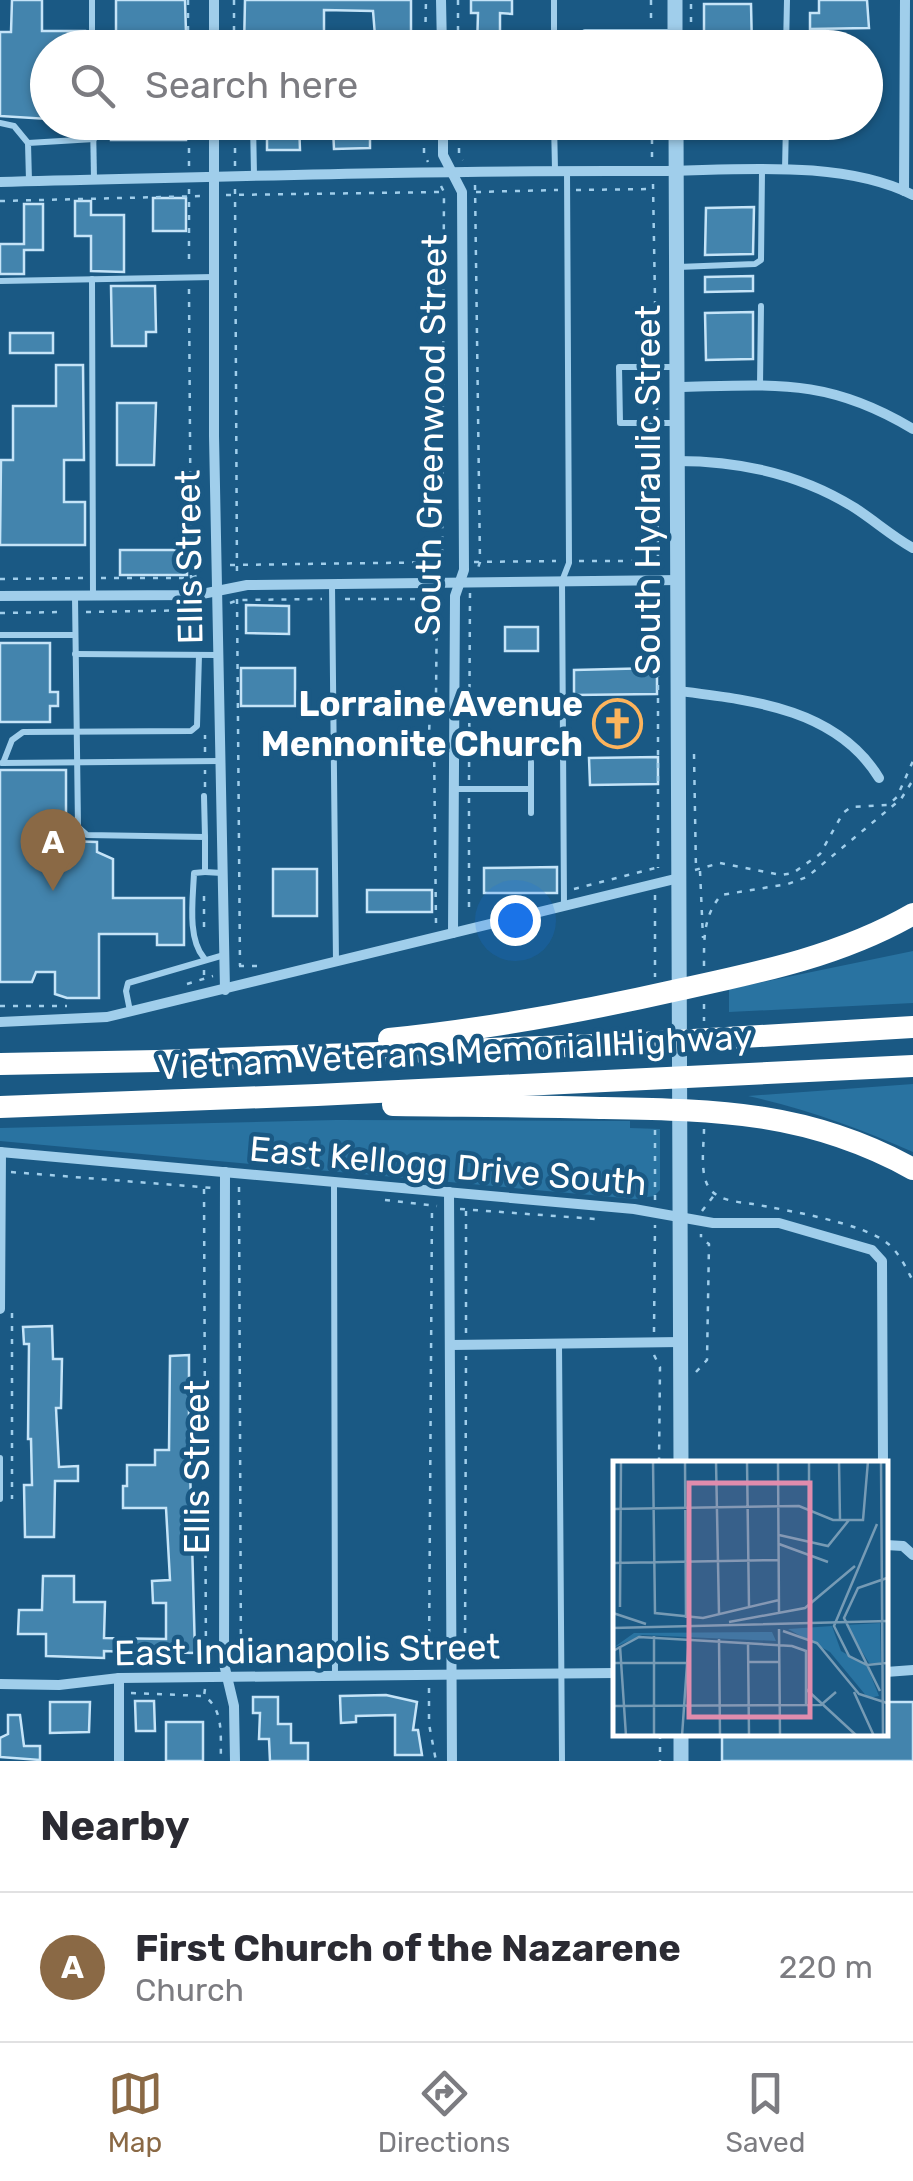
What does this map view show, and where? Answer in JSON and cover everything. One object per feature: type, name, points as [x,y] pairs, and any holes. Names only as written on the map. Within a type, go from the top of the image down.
[{"type":"highway","points":[[158,1062],[462,1031],[619,1003],[833,951],[913,914]]},
{"type":"highway","name":"Vietnam Veterans Memorial Highway","points":[[0,1064],[158,1062],[625,1044],[913,1027]]},
{"type":"highway","name":"Vietnam Veterans Memorial Highway","points":[[0,1107],[913,1066]]},
{"type":"highway","points":[[139,1103],[728,1111],[784,1120],[855,1141],[913,1169]]},
{"type":"street","points":[[214,0],[214,30]]},
{"type":"street","points":[[441,0],[442,30]]},
{"type":"street","points":[[675,0],[675,30]]},
{"type":"street","points":[[0,182],[561,170],[784,171],[830,172],[908,193],[905,0]]},
{"type":"street","name":"Ellis Street","points":[[214,140],[225,990]]},
{"type":"street","name":"South Greenwood Street","points":[[443,140],[443,156],[462,192],[464,562],[455,596],[453,933]]},
{"type":"street","name":"South Hydraulic Street","points":[[676,140],[681,1461]]},
{"type":"street","points":[[677,387],[821,389],[878,408],[913,429]]},
{"type":"street","points":[[678,461],[720,462],[782,474],[839,498],[913,548]]},
{"type":"street","points":[[0,596],[199,595],[237,587],[332,584],[679,580]]},
{"type":"street","points":[[678,690],[756,700],[791,711],[856,747],[879,778]]},
{"type":"street","points":[[0,1022],[107,1017],[679,878]]},
{"type":"street","points":[[1,1152],[0,1247],[6,1308]]},
{"type":"street","name":"East Kellogg Drive South","points":[[1,1152],[634,1209],[702,1221],[779,1223],[872,1250],[882,1261],[884,1461]]},
{"type":"street","name":"Ellis Street","points":[[225,1172],[224,1664],[234,1706],[235,1761]]},
{"type":"street","points":[[449,1192],[452,1761]]},
{"type":"street","points":[[451,1345],[681,1342]]},
{"type":"street","points":[[888,1545],[904,1546],[913,1555]]},
{"type":"street","points":[[888,1672],[913,1670]]},
{"type":"street","name":"East Indianapolis Street","points":[[0,1684],[206,1676],[613,1674]]},
{"type":"street","points":[[119,1761],[120,1678]]},
{"type":"lane","points":[[92,0],[92,30]]},
{"type":"lane","points":[[554,0],[554,30]]},
{"type":"lane","points":[[786,30],[787,0]]},
{"type":"lane","points":[[0,124],[14,126],[28,142],[29,181]]},
{"type":"lane","points":[[28,142],[72,140]]},
{"type":"lane","points":[[94,140],[94,180]]},
{"type":"lane","points":[[253,140],[254,175]]},
{"type":"lane","points":[[557,140],[567,190],[569,561],[562,581],[564,905]]},
{"type":"lane","points":[[784,171],[785,140]]},
{"type":"lane","points":[[676,266],[755,264],[761,260],[762,171]]},
{"type":"lane","points":[[0,280],[214,278]]},
{"type":"lane","points":[[92,279],[93,596]]},
{"type":"lane","points":[[760,386],[761,306]]},
{"type":"lane","points":[[677,367],[619,367],[620,423],[677,423]]},
{"type":"lane","points":[[332,584],[336,962]]},
{"type":"lane","points":[[75,596],[78,827],[87,835],[205,837]]},
{"type":"lane","points":[[0,635],[75,635]]},
{"type":"lane","points":[[75,654],[218,655]]},
{"type":"lane","points":[[198,655],[198,726],[191,731],[22,732],[12,740],[1,763],[220,762]]},
{"type":"lane","points":[[531,762],[531,813]]},
{"type":"lane","points":[[454,789],[531,789]]},
{"type":"lane","points":[[204,796],[204,872]]},
{"type":"lane","points":[[204,959],[195,943],[194,873],[222,873]]},
{"type":"lane","points":[[130,1012],[128,983],[224,955]]},
{"type":"lane","points":[[334,1182],[334,1676]]},
{"type":"lane","points":[[559,1344],[562,1761]]},
{"type":"lane","points":[[0,1458],[0,1500]]},
{"type":"path","points":[[188,0],[188,30]]},
{"type":"path","points":[[234,0],[234,30]]},
{"type":"path","points":[[425,30],[426,0]]},
{"type":"path","points":[[458,0],[458,30]]},
{"type":"path","points":[[691,0],[691,30]]},
{"type":"path","points":[[189,140],[190,398]]},
{"type":"path","points":[[235,140],[240,966]]},
{"type":"path","points":[[424,140],[424,154],[444,192],[444,562],[437,598],[436,697],[430,705],[429,737],[434,742],[436,924]]},
{"type":"path","points":[[652,140],[658,868]]},
{"type":"path","points":[[462,192],[653,189]]},
{"type":"path","points":[[0,201],[444,192]]},
{"type":"path","points":[[0,578],[190,578],[237,564],[658,561]]},
{"type":"path","points":[[0,613],[207,610],[237,600],[437,598]]},
{"type":"path","points":[[700,870],[704,953]]},
{"type":"path","points":[[239,1187],[240,1676]]},
{"type":"path","points":[[204,1188],[204,1696]]},
{"type":"path","points":[[695,1373],[707,1360],[708,1244],[701,1238],[702,1207],[716,1194]]},
{"type":"path","points":[[432,1205],[429,1724],[436,1761]]},
{"type":"path","points":[[465,1660],[466,1210]]},
{"type":"path","points":[[6,1308],[12,1499]]},
{"type":"path","points":[[120,1693],[204,1696],[214,1702],[220,1720],[220,1761]]},
{"type":"shaded area","points":[[913,951],[913,1003],[729,1012],[729,989]]},
{"type":"shaded area","points":[[913,1084],[913,1152],[832,1120],[748,1096]]},
{"type":"shaded area","points":[[336,1120],[630,1121],[630,1128],[660,1129],[660,1190],[654,1196],[635,1199],[0,1141],[0,1128]]},
{"type":"building","points":[[12,0],[42,0],[42,30],[30,30],[30,118],[0,116],[0,32],[11,32]]},
{"type":"building","points":[[116,0],[185,0],[186,30],[116,30]]},
{"type":"building","points":[[245,0],[411,0],[411,30],[375,30],[373,11],[324,10],[324,30],[244,30]]},
{"type":"building","points":[[471,0],[512,0],[512,14],[500,13],[500,30],[478,30],[478,13],[471,13]]},
{"type":"building","points":[[819,0],[867,0],[869,28],[810,29],[810,13],[819,13]]},
{"type":"building","points":[[704,4],[751,4],[752,30],[704,30]]},
{"type":"building","points":[[267,140],[300,140],[300,150],[267,150]]},
{"type":"building","points":[[334,140],[370,140],[370,148],[334,149]]},
{"type":"building","points":[[153,198],[186,198],[186,231],[153,231]]},
{"type":"building","points":[[75,201],[91,201],[91,215],[124,215],[124,272],[91,271],[91,236],[75,236]]},
{"type":"building","points":[[24,204],[43,204],[43,250],[24,250],[24,274],[0,274],[0,244],[24,244]]},
{"type":"building","points":[[754,207],[753,254],[705,255],[706,208]]},
{"type":"building","points":[[753,276],[753,291],[705,292],[705,277]]},
{"type":"building","points":[[111,286],[155,286],[156,332],[146,332],[146,346],[112,346]]},
{"type":"building","points":[[753,312],[753,359],[706,360],[705,313]]},
{"type":"building","points":[[10,333],[53,333],[53,353],[10,353]]},
{"type":"building","points":[[56,365],[83,365],[84,460],[64,460],[64,502],[85,502],[85,545],[0,545],[1,460],[13,460],[13,406],[56,406]]},
{"type":"building","points":[[117,403],[156,403],[154,465],[117,465]]},
{"type":"building","points":[[120,550],[187,550],[187,575],[120,575]]},
{"type":"building","points":[[246,605],[289,606],[289,634],[246,633]]},
{"type":"building","points":[[505,627],[538,627],[538,651],[505,651]]},
{"type":"building","points":[[0,643],[50,643],[50,692],[58,692],[58,706],[50,706],[50,722],[0,722]]},
{"type":"building","points":[[241,668],[295,668],[295,706],[241,706]]},
{"type":"building","points":[[657,668],[657,694],[574,695],[574,670]]},
{"type":"building","points":[[658,757],[658,784],[590,785],[589,758]]},
{"type":"building","points":[[0,770],[66,770],[66,841],[97,842],[97,852],[113,859],[113,898],[184,898],[184,945],[157,945],[157,934],[99,934],[99,998],[55,994],[55,972],[36,972],[32,982],[0,982]]},
{"type":"building","points":[[557,867],[557,893],[484,893],[484,868]]},
{"type":"building","points":[[273,869],[317,869],[317,916],[273,916]]},
{"type":"building","points":[[367,890],[432,890],[432,912],[367,912]]},
{"type":"building","points":[[52,1326],[53,1359],[62,1359],[61,1408],[56,1408],[59,1467],[78,1466],[78,1481],[55,1481],[54,1537],[25,1537],[24,1485],[32,1485],[28,1439],[29,1344],[24,1344],[23,1327]]},
{"type":"building","points":[[189,1355],[189,1450],[194,1450],[194,1467],[190,1467],[195,1653],[148,1652],[148,1656],[104,1651],[104,1658],[46,1656],[46,1634],[18,1634],[19,1610],[42,1610],[43,1576],[74,1576],[74,1602],[105,1602],[104,1638],[166,1639],[166,1603],[153,1603],[152,1581],[170,1580],[166,1508],[123,1508],[123,1486],[127,1486],[127,1465],[155,1465],[155,1450],[169,1450],[170,1356]]},
{"type":"building","points":[[386,1695],[417,1702],[413,1730],[418,1730],[422,1755],[395,1755],[395,1715],[356,1716],[356,1722],[341,1723],[340,1696]]},
{"type":"building","points":[[253,1697],[278,1697],[278,1724],[291,1724],[291,1743],[308,1743],[308,1761],[270,1761],[269,1739],[259,1739],[260,1713],[253,1713]]},
{"type":"building","points":[[135,1701],[154,1701],[155,1731],[136,1731]]},
{"type":"building","points":[[50,1702],[90,1702],[89,1732],[50,1733]]},
{"type":"building","points":[[888,1702],[913,1702],[913,1761],[722,1761],[722,1736],[888,1736]]},
{"type":"building","points":[[8,1715],[20,1715],[24,1746],[40,1746],[40,1760],[0,1757],[0,1738],[8,1734]]},
{"type":"building","points":[[166,1722],[203,1722],[203,1761],[166,1761]]},
{"type":"place","name":"Lorraine Avenue Mennonite Church","points":[[618,724]]},
{"type":"place","name":"First Church of the Nazarene","points":[[53,891]]}]
